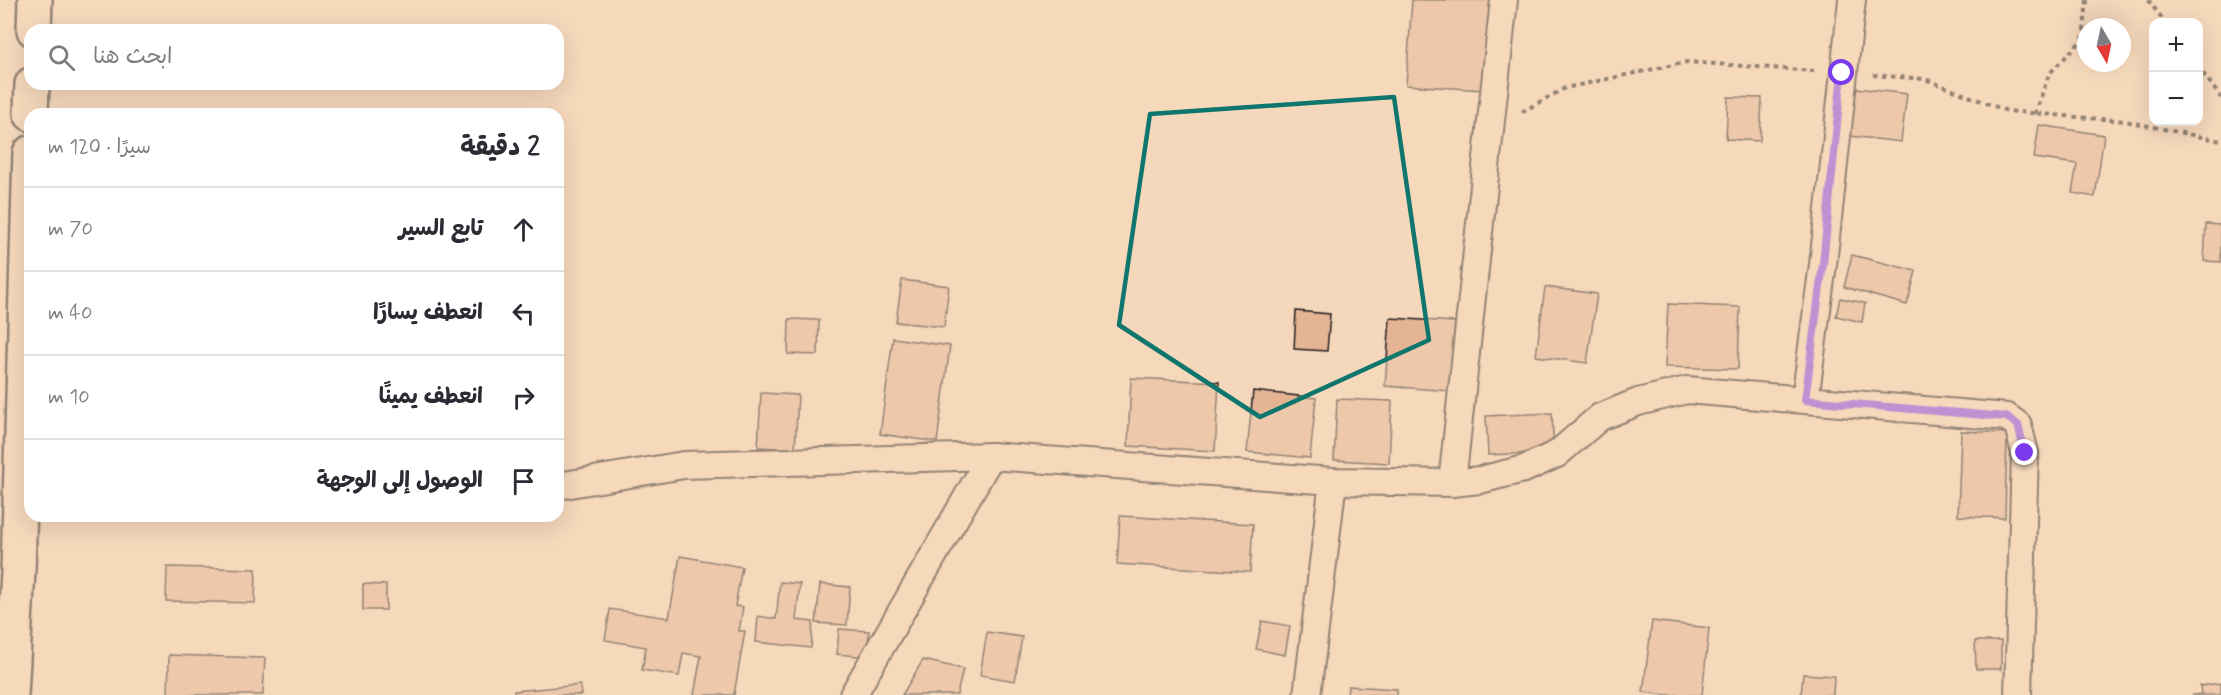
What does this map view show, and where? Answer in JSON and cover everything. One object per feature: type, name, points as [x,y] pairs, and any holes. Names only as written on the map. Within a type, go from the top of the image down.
[{"type":"street","points":[[34,0],[34,24]]},
{"type":"street","points":[[1452,483],[1504,0]]},
{"type":"street","points":[[1805,400],[1823,264],[1852,0]]},
{"type":"street","points":[[31,108],[32,90]]},
{"type":"street","points":[[11,695],[18,571],[24,362]]},
{"type":"street","points":[[564,485],[684,465],[992,456],[1333,481],[1452,483],[1480,480],[1524,470],[1557,454],[1600,417],[1638,402],[1687,390],[2007,417],[2018,425],[2025,453],[2018,695]]},
{"type":"street","points":[[853,695],[992,456]]},
{"type":"street","points":[[1306,695],[1333,481]]},
{"type":"path","points":[[2035,114],[2049,74],[2083,39],[2087,0]]},
{"type":"path","points":[[2148,0],[2161,18]]},
{"type":"path","points":[[2203,72],[2221,98]]},
{"type":"highlighted area","points":[[1394,97],[1429,340],[1260,417],[1119,325],[1150,114]]},
{"type":"building","points":[[1412,0],[1490,0],[1484,90],[1406,85]]},
{"type":"building","points":[[1856,88],[1907,94],[1901,142],[1850,136]]},
{"type":"building","points":[[1728,97],[1762,98],[1760,141],[1726,139]]},
{"type":"building","points":[[2039,125],[2104,135],[2095,197],[2072,193],[2077,164],[2034,158]]},
{"type":"building","points":[[2206,224],[2221,225],[2221,262],[2204,261]]},
{"type":"building","points":[[1852,255],[1916,271],[1907,305],[1844,287]]},
{"type":"building","points":[[902,280],[949,286],[944,327],[896,322]]},
{"type":"building","points":[[1545,287],[1597,294],[1587,363],[1536,356]]},
{"type":"building","points":[[1840,298],[1865,303],[1862,322],[1836,316]]},
{"type":"building","points":[[1668,304],[1740,307],[1738,369],[1665,367]]},
{"type":"building","points":[[1296,311],[1330,314],[1327,351],[1294,349]]},
{"type":"building","points":[[1390,318],[1455,322],[1450,391],[1385,386]]},
{"type":"building","points":[[789,319],[819,320],[818,355],[788,354]]},
{"type":"building","points":[[893,338],[950,346],[937,442],[880,434]]},
{"type":"building","points":[[1131,378],[1219,382],[1215,451],[1128,446]]},
{"type":"building","points":[[1253,391],[1316,398],[1310,458],[1247,452]]},
{"type":"building","points":[[761,393],[798,395],[795,449],[758,447]]},
{"type":"building","points":[[1337,399],[1392,401],[1389,463],[1334,460]]},
{"type":"building","points":[[1552,413],[1554,452],[1488,455],[1486,416]]},
{"type":"building","points":[[1961,431],[2007,433],[2005,518],[1958,516]]},
{"type":"building","points":[[1120,516],[1253,524],[1250,572],[1117,564]]},
{"type":"building","points":[[680,556],[742,567],[735,606],[743,607],[739,631],[745,631],[734,695],[694,695],[701,656],[683,653],[679,676],[642,670],[646,647],[605,640],[610,609],[669,618]]},
{"type":"building","points":[[167,567],[256,569],[255,603],[166,601]]},
{"type":"building","points":[[780,582],[800,584],[796,620],[813,622],[811,648],[756,642],[758,616],[776,619]]},
{"type":"building","points":[[363,584],[386,585],[386,610],[363,610]]},
{"type":"building","points":[[820,584],[850,587],[847,625],[816,623]]},
{"type":"building","points":[[1262,621],[1290,626],[1285,655],[1256,649]]},
{"type":"building","points":[[1652,621],[1709,628],[1702,695],[1666,695],[1643,692]]},
{"type":"building","points":[[839,629],[869,631],[867,657],[837,654]]},
{"type":"building","points":[[987,632],[1022,637],[1015,681],[980,675]]},
{"type":"building","points":[[1975,641],[2001,641],[2001,669],[1976,669]]},
{"type":"building","points":[[169,655],[265,658],[263,695],[168,695]]},
{"type":"building","points":[[923,660],[963,669],[957,695],[902,695]]},
{"type":"building","points":[[1803,674],[1834,676],[1833,695],[1801,695]]},
{"type":"building","points":[[2221,683],[2221,695],[2192,695],[2201,694],[2200,686]]},
{"type":"building","points":[[580,685],[581,695],[514,695],[514,691]]},
{"type":"building","points":[[1348,686],[1397,689],[1397,695],[1347,695]]},
{"type":"route","points":[[1842,73],[1823,264],[1805,400],[2007,417],[2018,425],[2025,453]]}]
